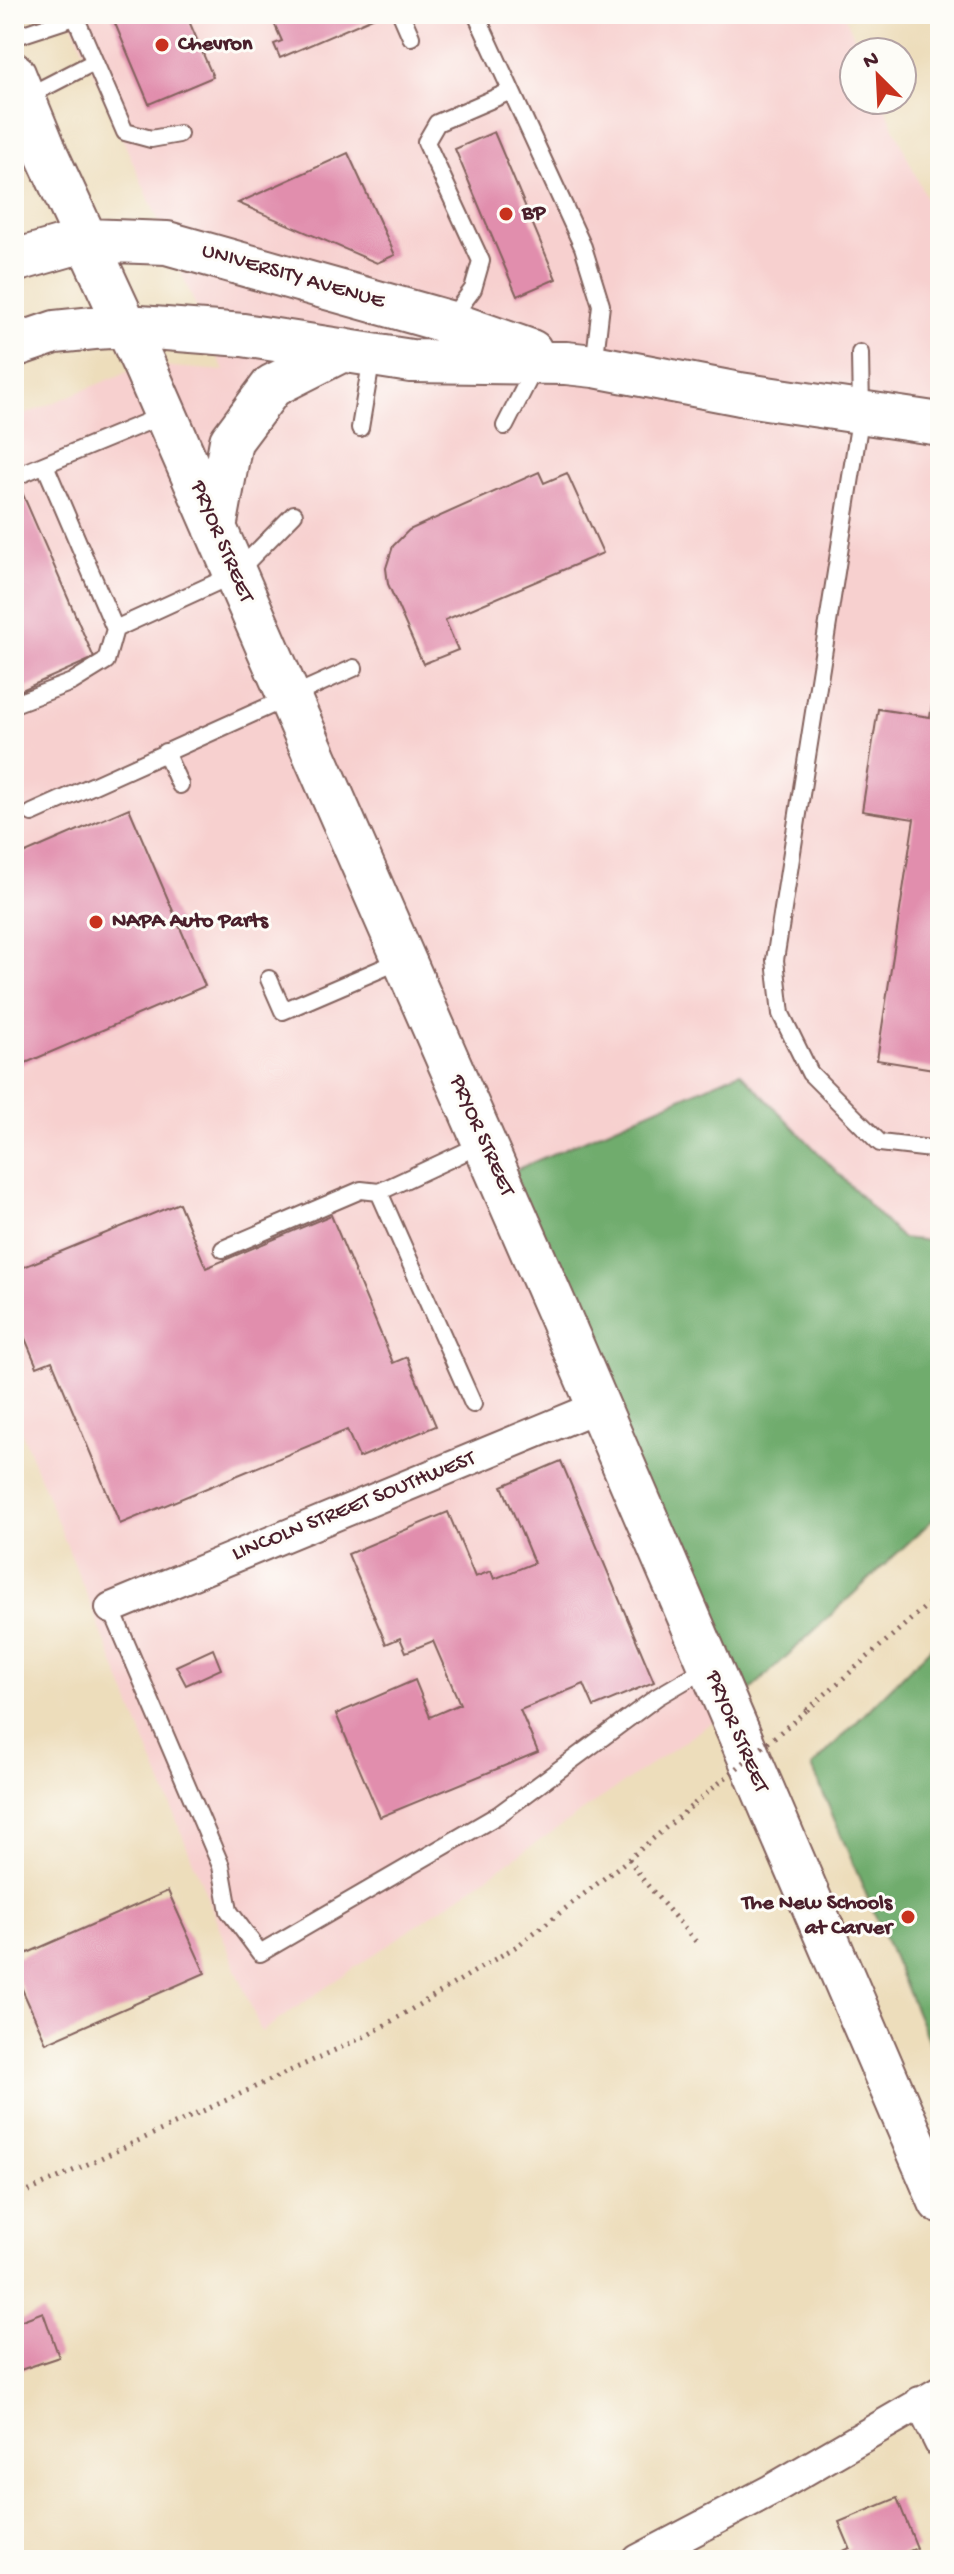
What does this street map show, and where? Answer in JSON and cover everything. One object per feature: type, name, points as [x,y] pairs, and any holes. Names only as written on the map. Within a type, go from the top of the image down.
[{"type":"main road","name":"PRYOR STREET","points":[[19,86],[404,959],[940,2202]]},
{"type":"main road","name":"UNIVERSITY AVENUE","points":[[14,261],[87,240],[167,243],[448,322],[566,364]]},
{"type":"main road","name":"UNIVERSITY AVENUE","points":[[14,346],[55,332],[127,326],[243,335],[411,361],[566,364],[940,424]]},
{"type":"main road","points":[[215,528],[231,441],[272,386],[358,353]]},
{"type":"street","name":"LINCOLN STREET SOUTHWEST","points":[[111,1608],[597,1407]]},
{"type":"street","points":[[638,2560],[771,2490],[930,2397],[940,2443]]},
{"type":"lane","points":[[401,14],[411,37]]},
{"type":"lane","points":[[476,14],[583,247],[601,305],[566,364],[505,426]]},
{"type":"lane","points":[[14,37],[74,15],[125,132],[151,139],[179,134]]},
{"type":"lane","points":[[19,86],[94,62]]},
{"type":"lane","points":[[448,322],[473,289],[481,261],[426,142],[437,123],[511,91]]},
{"type":"lane","points":[[358,353],[360,428]]},
{"type":"lane","points":[[860,353],[861,413],[775,960],[781,1014],[810,1073],[880,1143],[940,1150]]},
{"type":"lane","points":[[14,477],[166,414]]},
{"type":"lane","points":[[14,704],[72,682],[106,661],[115,629],[45,465]]},
{"type":"lane","points":[[115,629],[235,574],[294,514]]},
{"type":"lane","points":[[32,813],[354,668]]},
{"type":"lane","points":[[165,752],[180,785]]},
{"type":"lane","points":[[269,979],[283,1011],[404,959]]},
{"type":"lane","points":[[223,1249],[361,1190],[379,1192],[484,1143]]},
{"type":"lane","points":[[379,1192],[473,1404]]},
{"type":"lane","points":[[111,1608],[221,1866],[229,1911],[260,1953],[498,1815],[657,1697],[708,1667]]},
{"type":"path","points":[[14,2198],[370,2034],[517,1946],[629,1859],[940,1594]]},
{"type":"path","points":[[629,1859],[697,1943]]},
{"type":"shaded area","points":[[68,14],[844,14],[854,36],[838,36],[838,116],[889,116],[940,230],[940,1242],[901,1238],[740,1072],[727,1712],[261,2032],[14,1413],[14,419],[144,365],[224,371]]},
{"type":"green space","points":[[740,1072],[901,1238],[940,1242],[940,1513],[727,1712],[499,1177]]},
{"type":"green space","name":"The New Schools at Carver","points":[[940,1638],[940,2068],[812,1767]]},
{"type":"building","name":"Chevron","points":[[111,14],[186,14],[213,77],[149,104]]},
{"type":"building","points":[[270,14],[374,14],[375,17],[280,58],[274,44],[282,41]]},
{"type":"building","name":"BP","points":[[494,132],[556,279],[517,296],[455,149]]},
{"type":"building","points":[[348,153],[395,255],[377,263],[238,203]]},
{"type":"building","points":[[539,472],[544,483],[567,473],[603,553],[445,620],[458,650],[423,664],[388,584],[386,568],[393,546],[409,530]]},
{"type":"building","points":[[21,490],[94,658],[15,693],[14,494]]},
{"type":"building","points":[[936,679],[940,680],[940,1070],[877,1060],[914,819],[862,811],[878,709],[930,717]]},
{"type":"building","name":"NAPA Auto Parts","points":[[129,808],[205,986],[14,1068],[14,858]]},
{"type":"building","points":[[179,1203],[206,1268],[331,1215],[393,1363],[407,1357],[436,1426],[359,1458],[347,1430],[120,1524],[52,1361],[37,1367],[14,1312],[14,1271]]},
{"type":"building","points":[[561,1461],[654,1682],[594,1707],[584,1684],[520,1710],[538,1752],[380,1817],[336,1714],[415,1680],[430,1717],[460,1704],[433,1641],[406,1652],[400,1638],[386,1644],[348,1554],[448,1512],[475,1577],[491,1571],[494,1579],[534,1563],[502,1486]]},
{"type":"building","points":[[213,1649],[221,1669],[186,1685],[176,1666]]},
{"type":"building","points":[[168,1891],[205,1973],[46,2043],[14,1971],[14,1959]]},
{"type":"building","points":[[43,2312],[59,2357],[14,2372],[14,2323]]},
{"type":"building","points":[[897,2498],[917,2548],[888,2560],[844,2560],[841,2552],[850,2548],[839,2522]]},
{"type":"place","name":"Chevron","points":[[162,45]]},
{"type":"place","name":"BP","points":[[506,214]]},
{"type":"place","name":"NAPA Auto Parts","points":[[96,922]]},
{"type":"place","name":"The New Schools at Carver","points":[[908,1917]]}]
